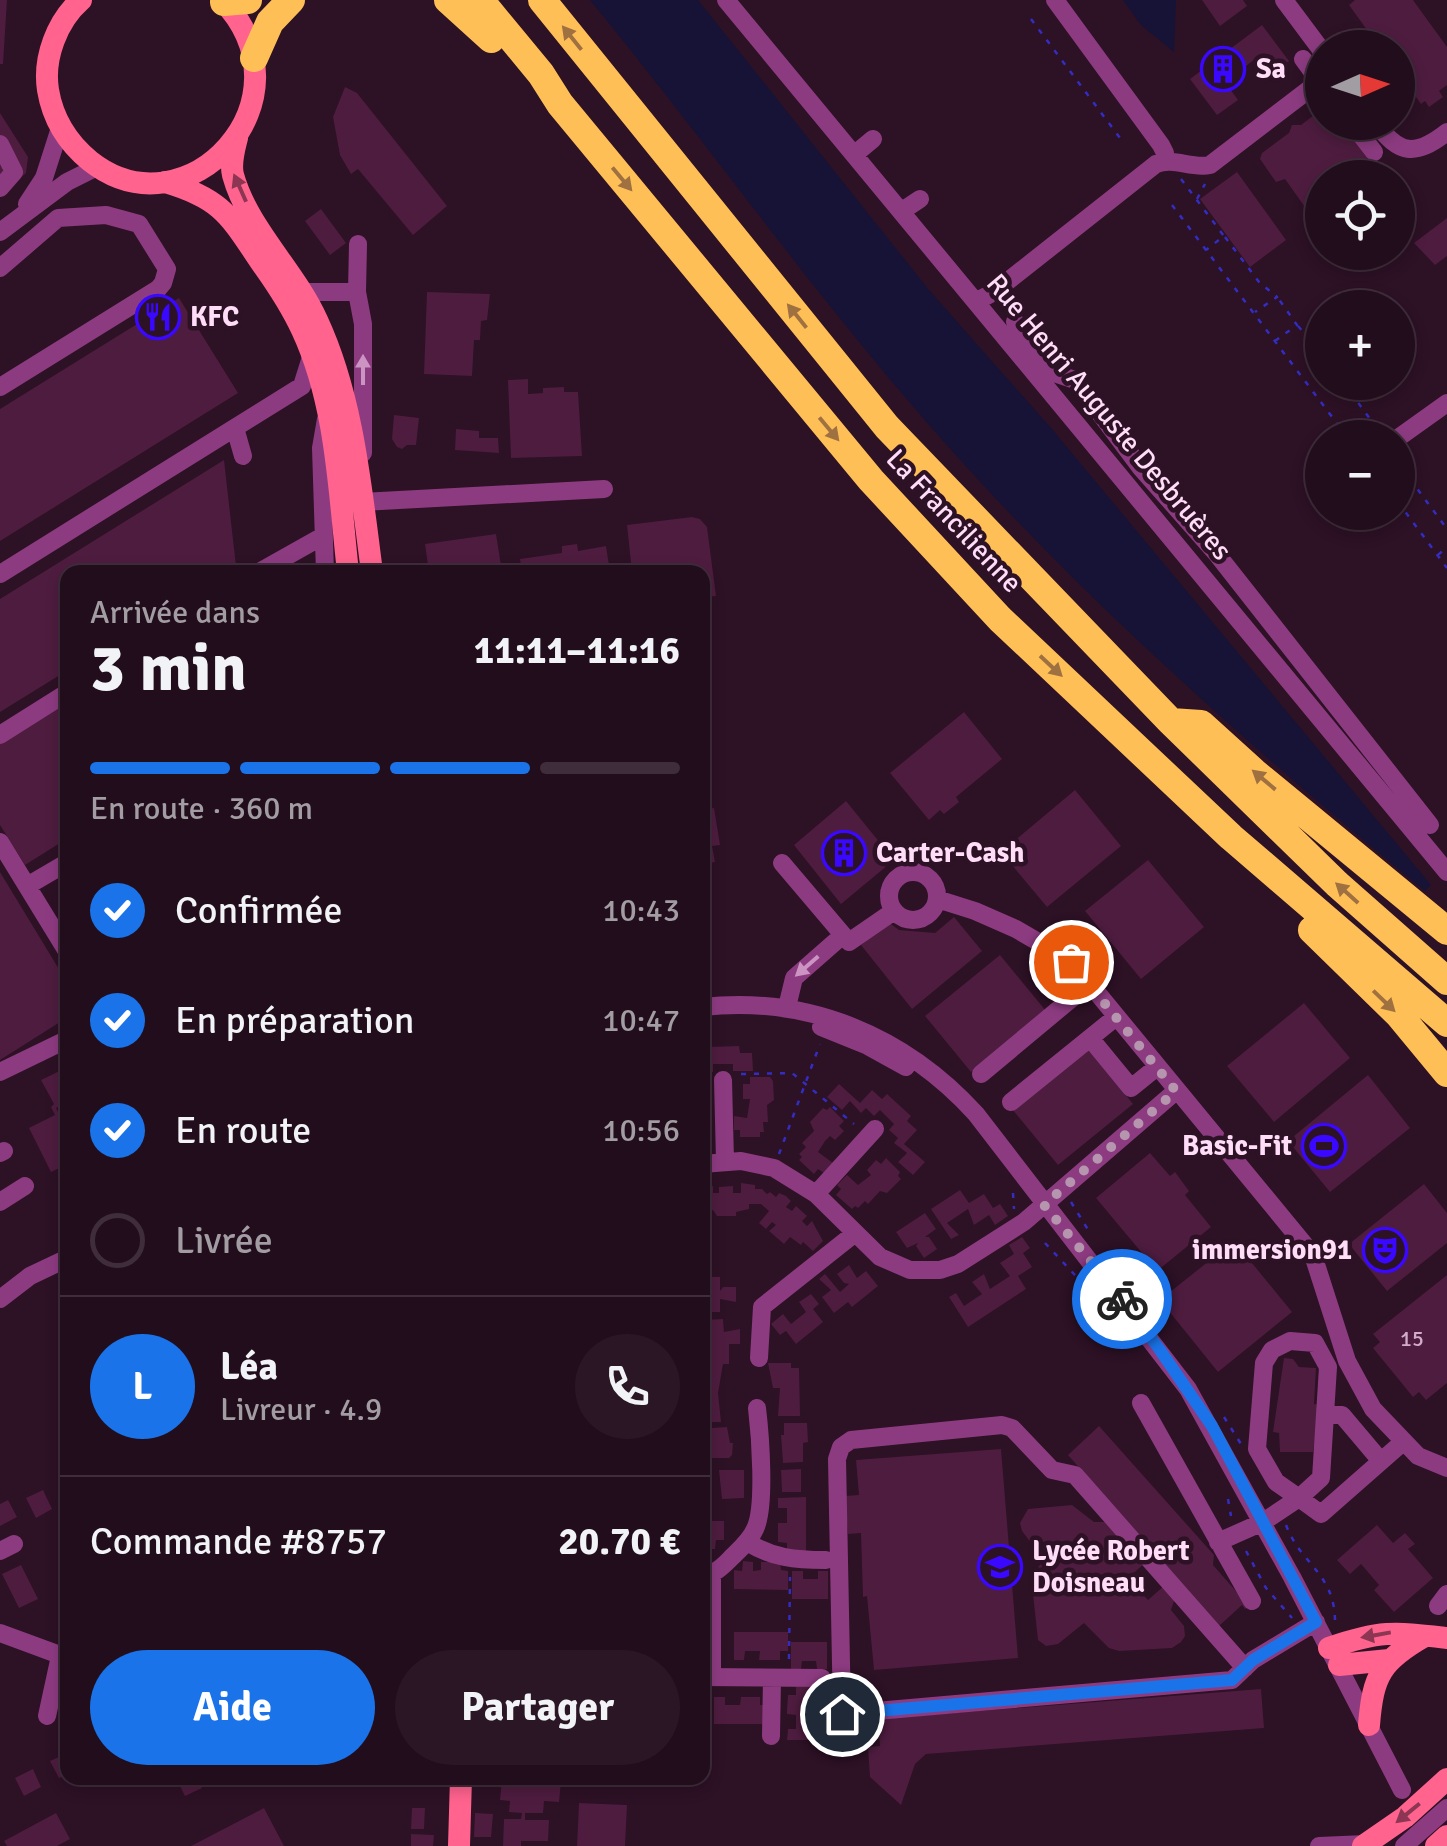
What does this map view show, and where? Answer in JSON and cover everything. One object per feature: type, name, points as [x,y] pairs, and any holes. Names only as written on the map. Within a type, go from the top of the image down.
[{"type":"highway","points":[[254,58],[270,22],[291,0]]},
{"type":"highway","points":[[448,0],[497,44],[538,94],[560,104]]},
{"type":"highway","name":"La Francilienne","points":[[480,0],[560,104],[870,480],[1000,619],[1231,838],[1447,1023]]},
{"type":"highway","name":"La Francilienne","points":[[542,0],[888,427],[1171,722],[1337,884],[1447,980]]},
{"type":"highway","points":[[1171,722],[1201,724],[1447,931]]},
{"type":"highway","points":[[1172,781],[1183,807],[1399,1015],[1447,1073]]},
{"type":"main road","points":[[232,1],[254,58],[254,100],[237,138],[233,176],[318,320],[341,388],[371,565]]},
{"type":"main road","points":[[77,2],[53,42],[48,64],[50,97],[60,128],[76,150],[98,166],[118,176],[162,181],[207,198],[227,212],[285,297],[312,354],[328,410],[347,565]]},
{"type":"main road","points":[[162,181],[204,168],[237,138]]},
{"type":"main road","points":[[1334,1656],[1377,1633],[1436,1637]]},
{"type":"main road","points":[[1334,1656],[1389,1660],[1436,1637]]},
{"type":"main road","points":[[1368,1725],[1375,1683],[1389,1660]]},
{"type":"main road","points":[[1364,1845],[1447,1779]]},
{"type":"main road","points":[[444,1846],[446,1785]]},
{"type":"main road","points":[[458,1846],[462,1785]]},
{"type":"main road","points":[[1436,1846],[1447,1836]]},
{"type":"street","name":"Rue Henri Auguste Desbruères","points":[[726,0],[1447,872]]},
{"type":"street","points":[[1284,0],[1306,30]]},
{"type":"street","points":[[1049,1],[1161,145],[1169,161],[1192,166],[1210,164],[1305,95]]},
{"type":"street","points":[[1302,59],[1305,63]]},
{"type":"street","points":[[18,217],[44,178],[60,128]]},
{"type":"street","points":[[1389,140],[1404,149],[1424,148],[1447,132]]},
{"type":"street","points":[[855,154],[874,139]]},
{"type":"street","points":[[1365,140],[1374,152]]},
{"type":"street","points":[[0,144],[14,172],[0,188]]},
{"type":"street","points":[[977,301],[1169,161]]},
{"type":"street","points":[[0,232],[67,182],[98,166]]},
{"type":"street","points":[[902,211],[920,198]]},
{"type":"street","points":[[0,268],[58,218],[89,214],[139,224],[166,270],[158,289],[0,387]]},
{"type":"street","points":[[358,244],[357,292],[363,324],[362,502],[604,489]]},
{"type":"street","points":[[302,292],[357,292]]},
{"type":"street","points":[[1016,322],[1058,374],[1075,380],[1165,498],[1216,553],[1430,824]]},
{"type":"street","points":[[0,574],[302,386],[312,354]]},
{"type":"street","points":[[1415,426],[1447,402]]},
{"type":"street","points":[[1074,418],[1093,404]]},
{"type":"street","points":[[325,565],[321,448],[328,410]]},
{"type":"street","points":[[235,428],[244,456]]},
{"type":"street","points":[[271,565],[323,536]]},
{"type":"street","points":[[1197,568],[1216,553]]},
{"type":"street","points":[[0,735],[60,697]]},
{"type":"street","points":[[0,842],[60,941]]},
{"type":"street","points":[[782,862],[849,942],[894,911]]},
{"type":"street","points":[[27,886],[60,867]]},
{"type":"street","points":[[916,872],[930,878],[937,899],[934,908],[920,920],[910,920],[894,911],[888,893],[898,876],[916,872]]},
{"type":"street","points":[[937,899],[975,910],[1071,962],[1312,1255],[1360,1389],[1418,1456],[1447,1468],[1447,1489]]},
{"type":"street","points":[[787,1007],[794,978],[843,935]]},
{"type":"street","points":[[981,1074],[1089,984]]},
{"type":"street","points":[[710,1005],[787,1007],[873,1034],[926,1066],[987,1127],[1188,1388],[1262,1522],[1308,1627],[1334,1656],[1402,1790]]},
{"type":"street","points":[[710,1016],[758,1014],[826,1029],[868,1046],[931,1085],[970,1125],[1021,1188],[1044,1205]]},
{"type":"street","points":[[1011,1102],[1116,1016]]},
{"type":"street","points":[[1090,1038],[1131,1088],[1156,1067]]},
{"type":"street","points":[[0,1072],[60,1043]]},
{"type":"street","points":[[723,1080],[725,1161]]},
{"type":"street","points":[[710,1163],[757,1163],[774,1168],[816,1194],[880,1257],[910,1270],[940,1270],[973,1255],[1044,1205],[1176,1091]]},
{"type":"street","points":[[816,1194],[875,1129]]},
{"type":"street","points":[[0,1202],[25,1186]]},
{"type":"street","points":[[759,1358],[760,1312],[766,1301],[854,1234]]},
{"type":"street","points":[[0,1284],[60,1262]]},
{"type":"street","points":[[0,1299],[30,1276]]},
{"type":"street","points":[[1218,1542],[1262,1522],[1299,1498],[1321,1478],[1328,1368],[1321,1349],[1315,1343],[1290,1341],[1272,1350],[1264,1364],[1256,1449],[1276,1482],[1299,1498],[1320,1514],[1403,1442]]},
{"type":"street","points":[[1141,1403],[1252,1601]]},
{"type":"street","points":[[710,1572],[755,1530],[759,1514],[756,1408]]},
{"type":"street","points":[[1326,1414],[1342,1415],[1380,1460]]},
{"type":"street","points":[[1245,1668],[1075,1475],[1052,1470],[1012,1428],[851,1440],[841,1447],[837,1459],[842,1714],[1232,1680],[1308,1627]]},
{"type":"street","points":[[746,1542],[790,1560],[826,1560]]},
{"type":"street","points":[[0,1632],[60,1655]]},
{"type":"street","points":[[47,1716],[60,1671]]},
{"type":"street","points":[[710,1677],[822,1678]]},
{"type":"street","points":[[771,1736],[780,1678]]},
{"type":"street","points":[[1404,1846],[1447,1808]]},
{"type":"street","points":[[1318,1846],[1364,1845]]},
{"type":"path","points":[[1030,20],[1122,142]]},
{"type":"path","points":[[1169,161],[1260,282],[1277,297],[1305,334]]},
{"type":"path","points":[[1172,205],[1334,420]]},
{"type":"path","points":[[1206,250],[1224,236]]},
{"type":"path","points":[[1254,313],[1277,297]]},
{"type":"path","points":[[1275,341],[1297,325]]},
{"type":"path","points":[[1415,487],[1447,529]]},
{"type":"path","points":[[1415,525],[1447,568]]},
{"type":"path","points":[[1438,555],[1447,548]]},
{"type":"path","points":[[774,1168],[826,1029]]},
{"type":"path","points":[[723,1080],[734,1075],[792,1073],[852,1124],[875,1129]]},
{"type":"path","points":[[1045,1243],[1088,1289]]},
{"type":"path","points":[[1227,1495],[1237,1534],[1266,1588],[1308,1627]]},
{"type":"path","points":[[780,1678],[790,1560]]},
{"type":"shaded area","points":[[590,0],[698,0],[929,290],[1051,428],[1431,885],[1425,891],[1176,676],[1000,503],[853,335]]},
{"type":"shaded area","points":[[1123,0],[1176,0],[1174,52],[1141,25]]},
{"type":"building","points":[[0,0],[7,0],[3,64],[0,64]]},
{"type":"building","points":[[1202,0],[1243,0],[1247,6],[1220,26]]},
{"type":"building","points":[[1355,0],[1413,0],[1447,47],[1447,85],[1439,91],[1443,97],[1429,107],[1415,96],[1415,30],[1367,30],[1349,5]]},
{"type":"building","name":"Sa","points":[[1262,25],[1289,61],[1267,77],[1255,59],[1225,82],[1238,100],[1217,115],[1190,79]]},
{"type":"building","points":[[345,87],[357,93],[447,206],[413,235],[358,169],[351,174],[340,155],[333,117]]},
{"type":"building","points":[[0,113],[28,157],[26,173],[0,196]]},
{"type":"building","points":[[1305,122],[1305,140],[1354,140],[1369,160],[1305,160],[1305,207],[1285,179],[1276,182],[1260,159],[1262,153],[1289,133],[1292,125]]},
{"type":"building","points":[[1237,172],[1286,240],[1250,267],[1200,199]]},
{"type":"building","points":[[321,209],[346,243],[330,255],[305,221]]},
{"type":"building","points":[[1447,218],[1447,256],[1435,265],[1415,242]]},
{"type":"building","points":[[427,292],[490,294],[487,320],[481,321],[480,340],[474,340],[472,376],[424,374]]},
{"type":"building","points":[[179,298],[238,393],[0,541],[0,409]]},
{"type":"building","points":[[528,379],[528,394],[543,393],[543,388],[564,387],[564,392],[578,392],[582,456],[511,458],[508,380]]},
{"type":"building","points":[[394,415],[419,418],[416,445],[397,447],[392,439]]},
{"type":"building","points":[[456,429],[479,431],[479,438],[498,438],[499,453],[455,450]]},
{"type":"building","points":[[224,460],[236,565],[60,565],[60,675],[0,712],[0,599]]},
{"type":"building","points":[[700,519],[707,527],[716,596],[710,596],[710,565],[631,565],[627,525]]},
{"type":"building","points":[[496,534],[501,565],[428,565],[425,544]]},
{"type":"building","points":[[577,544],[578,551],[606,546],[609,565],[521,565],[520,559],[562,553],[562,546]]},
{"type":"building","points":[[60,706],[60,843],[25,865],[0,825],[0,743]]},
{"type":"building","points":[[964,712],[1002,759],[956,797],[959,802],[929,820],[890,773]]},
{"type":"building","points":[[1075,790],[1121,846],[1047,907],[1001,852]]},
{"type":"building","name":"Carter-Cash","points":[[846,801],[894,860],[841,904],[794,845]]},
{"type":"building","points":[[714,808],[720,845],[712,846],[715,862],[710,863],[710,809]]},
{"type":"building","points":[[1148,860],[1204,927],[1141,979],[1085,911]]},
{"type":"building","points":[[0,872],[60,971],[60,1022],[0,1060]]},
{"type":"building","points":[[954,917],[982,951],[912,1009],[861,945],[888,922],[899,930],[935,933]]},
{"type":"building","points":[[1000,955],[1046,1011],[971,1072],[925,1016]]},
{"type":"building","points":[[1304,1003],[1350,1058],[1274,1122],[1227,1066]]},
{"type":"building","points":[[739,1046],[740,1053],[752,1053],[753,1071],[733,1071],[733,1064],[713,1064],[710,1072],[710,1047]]},
{"type":"building","points":[[1088,1048],[1133,1104],[1058,1165],[1012,1109]]},
{"type":"building","points":[[60,1071],[60,1106],[56,1108],[60,1116],[60,1168],[51,1172],[29,1128],[55,1115],[51,1107],[54,1104],[41,1080]]},
{"type":"building","points":[[1368,1075],[1410,1128],[1330,1192],[1288,1141]]},
{"type":"building","points":[[750,1077],[770,1077],[774,1100],[767,1105],[768,1122],[763,1122],[760,1137],[740,1137],[740,1130],[734,1130],[734,1116],[747,1118],[750,1099],[743,1099],[743,1084],[750,1084]]},
{"type":"building","points":[[839,1084],[860,1103],[872,1090],[882,1099],[887,1094],[911,1116],[907,1121],[917,1130],[904,1144],[925,1162],[913,1175],[898,1162],[907,1153],[894,1143],[898,1138],[889,1130],[894,1124],[880,1110],[874,1116],[866,1108],[861,1113],[850,1101],[842,1110],[827,1097]]},
{"type":"building","points":[[830,1107],[844,1121],[839,1126],[844,1131],[835,1140],[830,1136],[825,1141],[818,1152],[833,1163],[824,1173],[818,1169],[814,1174],[799,1160],[799,1154],[806,1147],[802,1143],[814,1131],[810,1122],[823,1108]]},
{"type":"building","points":[[1150,1153],[1170,1176],[1175,1172],[1189,1191],[1185,1195],[1211,1227],[1157,1271],[1096,1198]]},
{"type":"building","points":[[886,1158],[900,1172],[901,1179],[887,1193],[880,1191],[868,1204],[865,1201],[852,1209],[836,1195],[841,1189],[837,1185],[847,1175],[858,1185],[871,1175],[867,1170],[876,1160],[881,1164]]},
{"type":"building","points":[[741,1183],[755,1185],[755,1189],[776,1197],[779,1193],[786,1196],[791,1201],[786,1207],[792,1211],[796,1206],[807,1216],[802,1221],[807,1226],[812,1221],[823,1241],[813,1251],[790,1237],[784,1244],[769,1231],[776,1225],[772,1222],[766,1229],[759,1223],[769,1211],[761,1204],[749,1204],[749,1209],[736,1212],[736,1216],[717,1216],[710,1209],[710,1186],[713,1193],[719,1193],[719,1187],[733,1186],[733,1193],[741,1193]]},
{"type":"building","points":[[1424,1184],[1447,1213],[1447,1243],[1387,1291],[1349,1244]]},
{"type":"building","points":[[960,1190],[969,1203],[984,1194],[993,1208],[1000,1204],[1008,1216],[995,1225],[989,1215],[974,1225],[968,1209],[947,1223],[959,1235],[951,1239],[931,1209]]},
{"type":"building","points":[[925,1213],[936,1229],[925,1237],[937,1249],[924,1258],[918,1243],[907,1248],[896,1232]]},
{"type":"building","points":[[1022,1237],[1030,1248],[1023,1253],[1032,1267],[1018,1276],[1026,1289],[968,1327],[949,1297],[956,1293],[964,1306],[982,1294],[972,1282],[984,1274],[990,1289],[1010,1276],[1000,1263],[1014,1254],[1009,1245]]},
{"type":"building","points":[[1234,1241],[1292,1312],[1218,1372],[1160,1300]]},
{"type":"building","points":[[849,1265],[857,1278],[866,1271],[878,1286],[852,1307],[848,1302],[834,1313],[822,1297],[831,1290],[819,1279],[825,1274],[840,1292],[849,1284],[837,1274]]},
{"type":"building","points":[[1447,1275],[1447,1383],[1426,1400],[1419,1392],[1413,1397],[1373,1348],[1380,1342],[1373,1334]]},
{"type":"building","points":[[710,1277],[720,1277],[720,1291],[723,1287],[736,1287],[736,1302],[720,1299],[720,1312],[710,1312]]},
{"type":"building","points":[[811,1294],[819,1304],[813,1309],[823,1322],[796,1344],[786,1331],[780,1335],[771,1324],[783,1314],[791,1324],[806,1312],[799,1302]]},
{"type":"building","points":[[723,1319],[724,1332],[740,1329],[740,1344],[729,1344],[729,1364],[723,1364],[718,1393],[721,1422],[710,1422],[710,1320]]},
{"type":"building","points":[[1284,1358],[1293,1359],[1299,1367],[1316,1368],[1314,1404],[1320,1405],[1313,1452],[1280,1452],[1279,1433],[1273,1432]]},
{"type":"building","points":[[768,1363],[791,1363],[791,1368],[799,1368],[800,1416],[778,1416],[780,1388],[773,1388]]},
{"type":"building","points":[[784,1423],[807,1423],[803,1462],[783,1463]]},
{"type":"building","points":[[1099,1426],[1214,1555],[1213,1565],[1249,1606],[1245,1609],[1242,1605],[1219,1626],[1068,1455]]},
{"type":"building","points":[[727,1427],[733,1443],[732,1455],[710,1458],[712,1428]]},
{"type":"building","points":[[1001,1449],[1018,1658],[874,1670],[867,1596],[863,1597],[861,1533],[848,1534],[845,1496],[859,1495],[856,1460]]},
{"type":"building","points":[[801,1469],[801,1492],[782,1492],[781,1470]]},
{"type":"building","points":[[719,1470],[744,1470],[744,1498],[722,1499]]},
{"type":"building","points":[[43,1490],[52,1509],[36,1518],[26,1498]]},
{"type":"building","points":[[806,1497],[806,1551],[787,1551],[787,1543],[778,1542],[778,1523],[787,1523],[787,1508],[778,1508],[778,1498]]},
{"type":"building","points":[[8,1500],[17,1517],[0,1526],[0,1504]]},
{"type":"building","points":[[1072,1505],[1094,1522],[1109,1522],[1146,1562],[1128,1578],[1148,1600],[1165,1585],[1175,1598],[1171,1610],[1184,1626],[1181,1642],[1172,1648],[1119,1651],[1109,1648],[1084,1623],[1058,1644],[1046,1646],[1038,1640],[1031,1576],[1044,1560],[1020,1523],[1028,1509]]},
{"type":"building","points":[[710,1521],[724,1521],[724,1540],[716,1540],[715,1549],[710,1549]]},
{"type":"building","points":[[1377,1525],[1393,1543],[1405,1533],[1415,1544],[1408,1549],[1433,1578],[1394,1612],[1374,1590],[1379,1585],[1361,1564],[1350,1574],[1337,1560]]},
{"type":"building","points":[[743,1561],[753,1562],[753,1571],[761,1570],[761,1562],[780,1562],[781,1570],[788,1571],[788,1590],[734,1589],[734,1570],[742,1571]]},
{"type":"building","points":[[21,1565],[38,1599],[19,1608],[2,1574]]},
{"type":"building","points":[[792,1571],[803,1571],[803,1579],[818,1579],[818,1571],[828,1571],[828,1599],[792,1599]]},
{"type":"building","points":[[734,1632],[788,1632],[788,1651],[780,1651],[780,1660],[759,1660],[760,1651],[745,1651],[744,1660],[734,1660]]},
{"type":"building","points":[[791,1642],[827,1642],[827,1669],[817,1669],[816,1661],[802,1661],[801,1669],[791,1669]]},
{"type":"building","points":[[796,1687],[815,1687],[815,1740],[787,1740],[788,1729],[796,1729],[796,1715],[787,1714],[787,1710],[788,1695],[796,1695]]},
{"type":"building","points":[[1261,1689],[1264,1728],[926,1754],[915,1764],[901,1805],[870,1777],[868,1747],[880,1746],[878,1719]]},
{"type":"building","points":[[714,1697],[725,1697],[725,1705],[740,1705],[741,1697],[760,1697],[760,1705],[768,1705],[768,1724],[714,1724]]},
{"type":"building","points":[[60,1757],[60,1778],[59,1778],[50,1761]]},
{"type":"building","points":[[33,1769],[41,1787],[24,1796],[15,1778]]},
{"type":"building","points":[[180,1785],[200,1785],[202,1788],[185,1796]]},
{"type":"building","points":[[501,1785],[561,1785],[559,1802],[544,1801],[543,1813],[525,1813],[525,1820],[549,1820],[548,1841],[503,1846],[504,1819],[521,1819],[522,1813],[509,1812],[510,1801],[500,1800]]},
{"type":"building","points":[[579,1803],[627,1805],[625,1846],[577,1846]]},
{"type":"building","points":[[264,1808],[284,1846],[191,1846]]},
{"type":"building","points":[[412,1808],[425,1808],[424,1829],[411,1829]]},
{"type":"building","points":[[56,1813],[70,1839],[57,1846],[7,1846],[4,1841]]},
{"type":"building","points":[[475,1813],[493,1814],[491,1837],[474,1837]]},
{"type":"building","points":[[411,1834],[434,1835],[433,1846],[411,1846]]},
{"type":"way so far","points":[[1071,962],[1176,1091],[1044,1205],[1122,1299]]},
{"type":"place","name":"Sa","points":[[1223,69]]},
{"type":"place","name":"KFC","points":[[158,317]]},
{"type":"place","name":"Carter-Cash","points":[[844,853]]},
{"type":"place","name":"Basic-Fit","points":[[1324,1146]]},
{"type":"place","name":"immersion91","points":[[1385,1250]]},
{"type":"place","name":"Lycée Robert Doisneau","points":[[1000,1567]]},
{"type":"route","points":[[842,1714],[1232,1680],[1253,1660],[1316,1622],[1212,1426],[1122,1299]]}]
